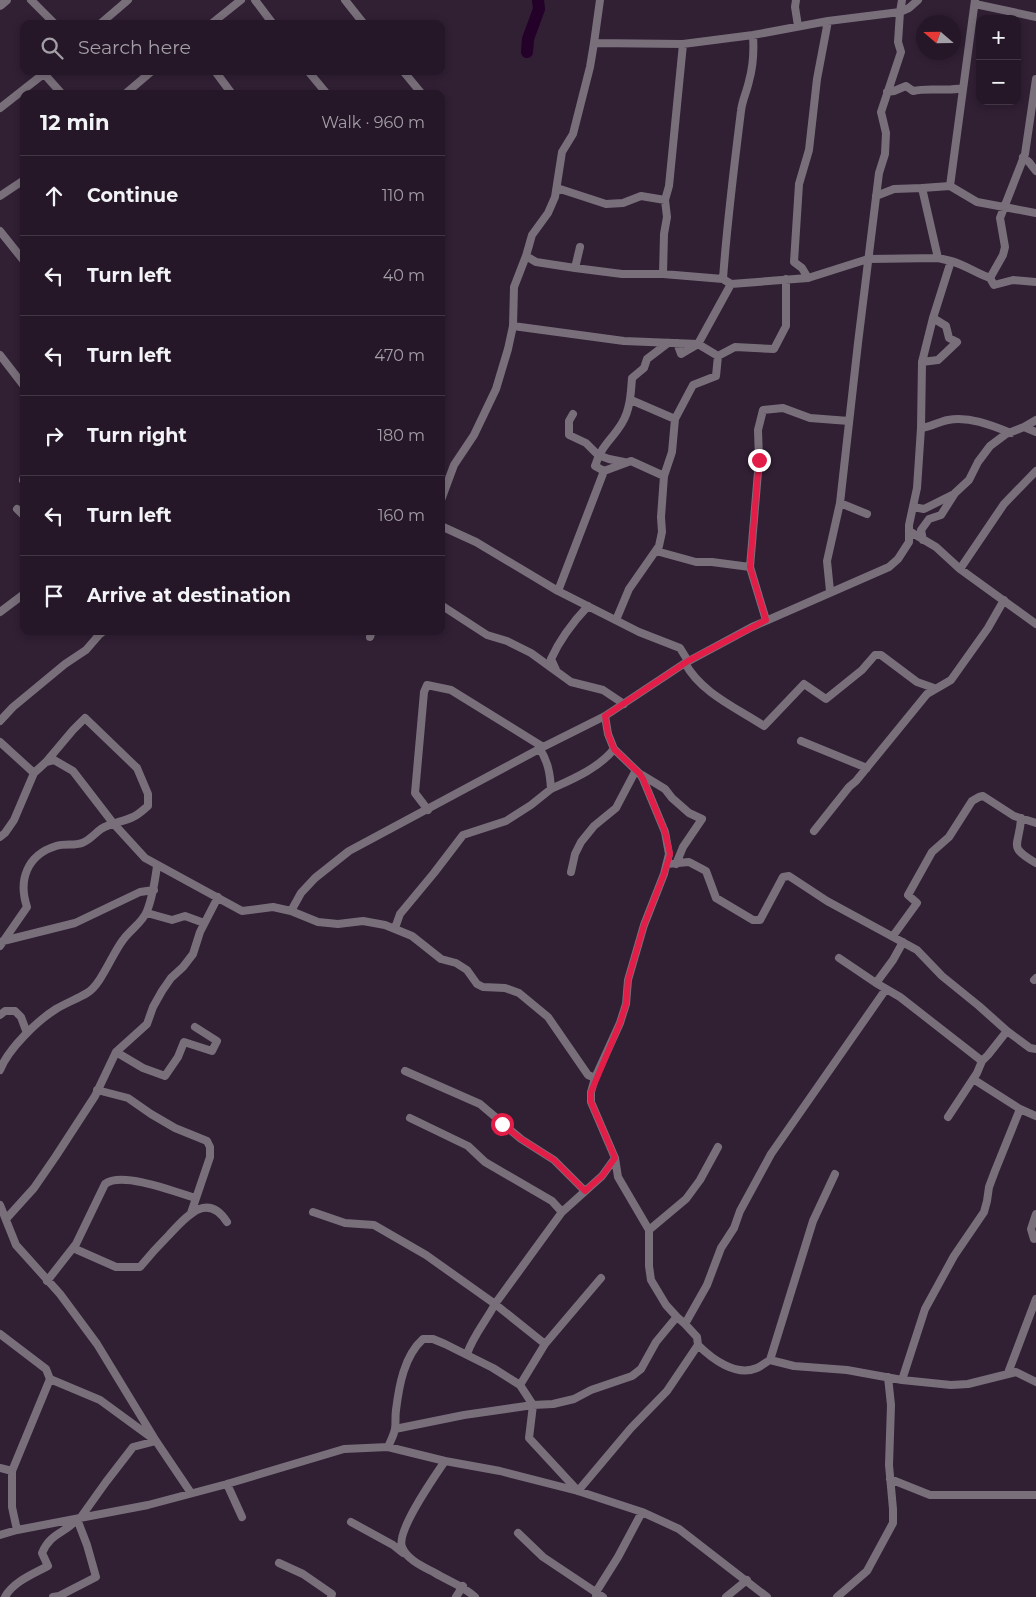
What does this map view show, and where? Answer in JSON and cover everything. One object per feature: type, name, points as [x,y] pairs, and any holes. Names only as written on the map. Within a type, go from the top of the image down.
[{"type":"street","points":[[0,5],[6,0]]},
{"type":"street","points":[[31,0],[51,20]]},
{"type":"street","points":[[105,20],[128,0]]},
{"type":"street","points":[[216,20],[241,0]]},
{"type":"street","points":[[255,0],[270,20]]},
{"type":"street","points":[[345,0],[361,20]]},
{"type":"street","points":[[445,489],[454,465],[474,435],[496,389],[513,326],[514,287],[532,235],[548,214],[557,188],[562,152],[573,134],[590,67],[600,0]]},
{"type":"street","points":[[796,0],[795,7],[798,26]]},
{"type":"street","points":[[830,591],[827,561],[840,503],[876,196],[879,173],[885,154],[886,133],[881,112],[902,52],[898,42],[902,0]]},
{"type":"street","points":[[594,43],[683,44],[753,36],[828,20],[900,12],[909,8],[918,0]]},
{"type":"street","points":[[950,186],[975,2],[1036,17]]},
{"type":"street","points":[[808,278],[802,268],[794,262],[799,184],[809,150],[817,79],[828,20]]},
{"type":"street","points":[[723,279],[728,207],[741,109],[750,81],[754,47],[753,36]]},
{"type":"street","points":[[663,274],[665,200],[669,186],[683,44]]},
{"type":"street","points":[[23,90],[42,75]]},
{"type":"street","points":[[46,75],[58,90]]},
{"type":"street","points":[[130,90],[147,75]]},
{"type":"street","points":[[219,75],[229,90]]},
{"type":"street","points":[[311,75],[324,90]]},
{"type":"street","points":[[406,75],[419,90]]},
{"type":"street","points":[[990,278],[1003,255],[1005,247],[1000,218],[1023,157],[1036,79]]},
{"type":"street","points":[[887,92],[906,86],[913,91],[932,88],[953,90],[963,88]]},
{"type":"street","points":[[0,108],[20,92]]},
{"type":"street","points":[[1023,157],[1036,171]]},
{"type":"street","points":[[0,196],[20,183]]},
{"type":"street","points":[[876,196],[894,189],[950,186],[977,202],[1036,213]]},
{"type":"street","points":[[557,188],[606,204],[623,203],[641,196],[665,200]]},
{"type":"street","points":[[922,188],[938,258]]},
{"type":"street","points":[[0,231],[20,256]]},
{"type":"street","points":[[574,268],[580,247]]},
{"type":"street","points":[[526,256],[536,262],[574,268],[622,274],[663,274],[723,279],[731,284],[808,278],[868,259],[938,258],[957,263],[973,272],[990,278],[994,285],[1013,280],[1036,282]]},
{"type":"street","points":[[291,911],[301,893],[315,878],[349,851],[541,748],[605,716],[687,662],[766,620],[894,563],[906,549],[909,542],[921,428],[922,362],[933,318],[951,261]]},
{"type":"street","points":[[718,356],[734,347],[774,349],[786,326],[786,279]]},
{"type":"street","points":[[698,344],[731,284]]},
{"type":"street","points":[[922,362],[938,360],[956,342],[949,338],[946,326],[933,318]]},
{"type":"street","points":[[513,326],[624,341],[698,344],[718,356]]},
{"type":"street","points":[[604,471],[595,466],[598,454],[623,423],[630,400],[632,378],[644,368],[647,359],[668,343]]},
{"type":"street","points":[[0,355],[20,381]]},
{"type":"street","points":[[616,620],[629,590],[659,546],[662,532],[661,510],[664,476],[672,452],[675,420],[693,385],[716,376],[718,356]]},
{"type":"street","points":[[630,400],[675,420]]},
{"type":"street","points":[[766,620],[750,567],[759,460],[758,430],[763,410],[783,408],[810,418],[849,421]]},
{"type":"street","points":[[573,414],[569,421],[569,436],[586,443],[594,448],[598,454],[609,460],[631,461],[664,476]]},
{"type":"street","points":[[921,428],[927,428],[947,420],[961,419],[990,424],[1011,432]]},
{"type":"street","points":[[913,507],[924,510],[955,493],[969,480],[978,462],[990,446],[1011,432],[1036,420]]},
{"type":"street","points":[[1024,427],[1036,432]]},
{"type":"street","points":[[558,591],[604,471],[627,462]]},
{"type":"street","points":[[960,569],[1004,504],[1036,471]]},
{"type":"street","points":[[923,540],[922,530],[925,524],[929,519],[941,515],[955,493]]},
{"type":"street","points":[[840,503],[867,514]]},
{"type":"street","points":[[17,509],[20,512]]},
{"type":"street","points":[[445,528],[476,542],[558,591],[639,632],[680,648],[691,674],[706,689],[764,726],[804,684],[826,699],[862,670],[875,655],[882,655],[917,682],[934,688]]},
{"type":"street","points":[[909,531],[936,547],[960,569],[1036,624]]},
{"type":"street","points":[[656,551],[696,562],[750,567]]},
{"type":"street","points":[[0,612],[20,597]]},
{"type":"street","points":[[814,831],[927,694],[934,688],[951,680],[988,628],[1004,600]]},
{"type":"street","points":[[557,671],[551,659],[571,625],[588,606]]},
{"type":"street","points":[[445,608],[487,635],[507,641],[531,653],[571,682],[603,690],[624,704]]},
{"type":"street","points":[[0,721],[13,707],[65,664],[86,650],[99,635]]},
{"type":"street","points":[[428,810],[415,793],[424,692],[427,685],[450,690],[541,748],[550,772],[551,789]]},
{"type":"street","points":[[605,716],[608,734],[614,749],[638,772],[666,789],[672,798],[689,813],[702,819],[676,864]]},
{"type":"street","points":[[0,836],[5,833],[14,820],[34,772],[46,762],[85,718],[136,768],[148,794],[148,806],[134,817],[100,829],[88,840],[78,844],[54,846],[32,862],[22,882],[27,907],[2,944]]},
{"type":"street","points":[[0,742],[34,772]]},
{"type":"street","points":[[801,742],[867,768]]},
{"type":"street","points":[[395,928],[400,914],[461,837],[506,821],[551,789],[576,778],[609,756],[614,749]]},
{"type":"street","points":[[46,762],[54,760],[73,771],[113,823],[144,858],[242,911],[273,907],[291,911],[318,922],[338,924],[363,921],[395,928],[412,936],[441,959],[467,970],[477,984],[483,987],[504,988],[520,993],[548,1017],[588,1075],[595,1078]]},
{"type":"street","points":[[638,772],[667,839],[670,854],[641,934],[628,980],[626,1004],[620,1023],[595,1078],[591,1092],[591,1102],[615,1158],[618,1177],[649,1230],[651,1280],[666,1305],[697,1337],[698,1345],[712,1359],[740,1370],[756,1369],[770,1360],[813,1221],[835,1174]]},
{"type":"street","points":[[571,872],[575,854],[581,842],[594,826],[616,808],[638,772]]},
{"type":"street","points":[[893,936],[917,903],[908,895],[932,852],[949,837],[972,802],[984,796],[1005,811],[1036,823]]},
{"type":"street","points":[[1021,818],[1017,847],[1019,852],[1036,862]]},
{"type":"street","points":[[683,849],[689,862]]},
{"type":"street","points":[[667,864],[689,862],[706,871],[716,898],[753,920],[760,920],[784,877],[789,876],[827,901],[917,950],[942,976],[1007,1032],[1030,1048],[1036,1049]]},
{"type":"street","points":[[0,1070],[3,1063],[27,1033],[54,1010],[73,999],[87,994],[97,985],[116,950],[146,913],[154,890],[157,866]]},
{"type":"street","points":[[2,944],[75,923],[140,892],[154,890]]},
{"type":"street","points":[[6,1219],[34,1188],[80,1119],[116,1052],[147,1024],[153,1006],[162,991],[192,954],[204,923],[218,898]]},
{"type":"street","points":[[146,913],[172,920],[184,916],[204,923]]},
{"type":"street","points":[[876,983],[894,960],[903,942]]},
{"type":"street","points":[[840,958],[886,990],[900,997],[982,1061]]},
{"type":"street","points":[[685,1324],[707,1285],[721,1248],[734,1228],[740,1211],[771,1154],[886,990]]},
{"type":"street","points":[[0,1015],[5,1011],[15,1011],[21,1017],[27,1033]]},
{"type":"street","points":[[116,1052],[143,1068],[165,1076],[178,1056],[184,1042],[212,1051],[217,1041],[196,1027]]},
{"type":"street","points":[[948,1117],[973,1079],[982,1061],[1007,1032]]},
{"type":"street","points":[[405,1071],[480,1104],[521,1139],[554,1160],[585,1191]]},
{"type":"street","points":[[973,1079],[1020,1109],[1036,1116]]},
{"type":"street","points":[[97,1090],[128,1098],[174,1128],[207,1141],[210,1148],[210,1157],[191,1213]]},
{"type":"street","points":[[902,1380],[925,1309],[954,1256],[984,1212],[994,1171],[1020,1109]]},
{"type":"street","points":[[410,1118],[468,1146],[485,1162],[552,1201],[562,1212]]},
{"type":"street","points":[[649,1230],[686,1199],[700,1180],[718,1147]]},
{"type":"street","points":[[467,1354],[471,1341],[495,1304],[562,1212],[602,1176],[615,1158]]},
{"type":"street","points":[[48,1281],[73,1248],[105,1184],[110,1181],[117,1179],[145,1182],[196,1198]]},
{"type":"street","points":[[0,1206],[16,1246],[60,1294],[97,1344],[191,1493]]},
{"type":"street","points":[[73,1248],[116,1267],[140,1267],[191,1213],[203,1208],[214,1210],[221,1213],[228,1222]]},
{"type":"street","points":[[313,1212],[354,1225],[374,1225],[426,1254],[495,1304],[545,1344]]},
{"type":"street","points":[[1034,1239],[1032,1229],[1036,1214]]},
{"type":"street","points":[[520,1385],[545,1344],[601,1278]]},
{"type":"street","points":[[1008,1373],[1036,1299]]},
{"type":"street","points":[[395,1429],[464,1415],[553,1404],[574,1399],[591,1390],[632,1376],[641,1369],[656,1342],[677,1317]]},
{"type":"street","points":[[0,1334],[46,1369],[50,1379],[12,1471],[12,1507],[17,1530]]},
{"type":"street","points":[[388,1447],[395,1429],[396,1411],[402,1379],[408,1360],[416,1346],[423,1339],[433,1339],[467,1354],[520,1385],[533,1405],[529,1438],[578,1491]]},
{"type":"street","points":[[578,1491],[631,1428],[668,1391],[698,1345]]},
{"type":"street","points":[[770,1360],[794,1366],[847,1370],[902,1380],[951,1385],[968,1384],[1016,1372],[1036,1382]]},
{"type":"street","points":[[837,1597],[867,1571],[893,1523],[889,1465],[891,1405],[888,1377]]},
{"type":"street","points":[[50,1379],[100,1400],[156,1440]]},
{"type":"street","points":[[5,1597],[8,1591],[18,1583],[48,1566],[42,1553],[52,1537],[69,1527],[79,1518],[133,1447],[156,1440]]},
{"type":"street","points":[[0,1535],[148,1504],[227,1484],[344,1449],[388,1447],[445,1461],[500,1471],[578,1491],[642,1512],[679,1529],[767,1597]]},
{"type":"street","points":[[412,1559],[402,1547],[402,1534],[422,1496],[445,1461]]},
{"type":"street","points":[[0,1468],[12,1471]]},
{"type":"street","points":[[890,1479],[930,1495],[1036,1495]]},
{"type":"street","points":[[227,1484],[242,1517]]},
{"type":"street","points":[[518,1533],[543,1557],[598,1595],[642,1512]]},
{"type":"street","points":[[53,1597],[59,1596],[96,1577],[79,1518]]},
{"type":"street","points":[[351,1522],[393,1545],[441,1577],[463,1586],[475,1597]]},
{"type":"street","points":[[279,1563],[303,1574],[332,1594],[331,1597]]},
{"type":"street","points":[[726,1597],[746,1580]]},
{"type":"street","points":[[456,1597],[463,1586]]},
{"type":"waterway","points":[[527,52],[528,39],[539,9],[538,0]]},
{"type":"route","points":[[502,1124],[521,1139],[554,1160],[585,1191],[602,1176],[615,1158],[591,1102],[591,1092],[595,1078],[620,1023],[626,1004],[628,980],[644,925],[670,854],[665,832],[643,779],[614,749],[608,734],[605,716],[688,661],[766,620],[750,567],[759,460]]}]
